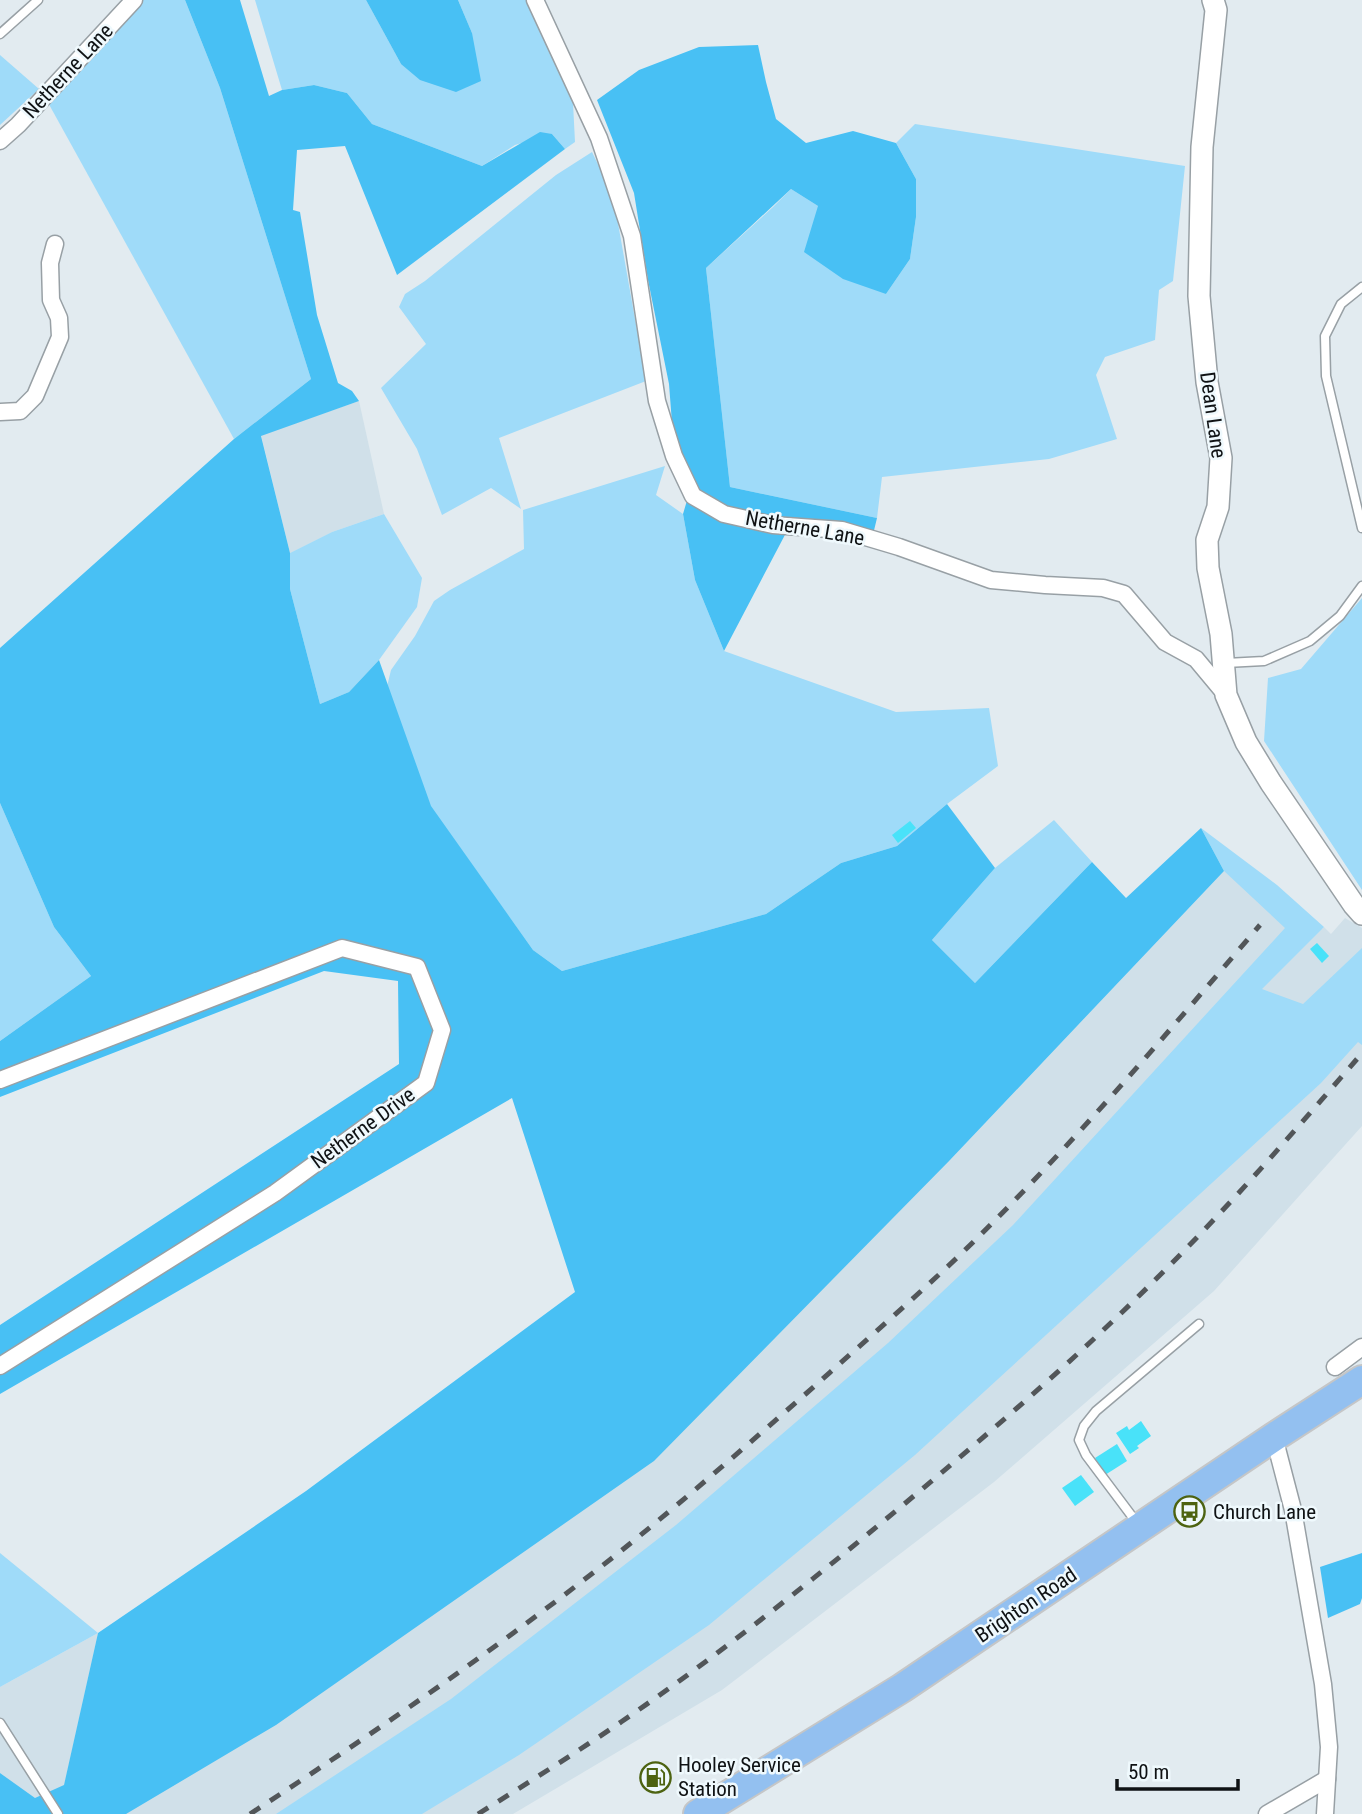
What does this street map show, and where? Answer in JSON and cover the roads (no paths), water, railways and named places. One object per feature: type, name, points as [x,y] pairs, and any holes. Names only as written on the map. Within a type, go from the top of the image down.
[{"type":"highway","name":"Brighton Road","points":[[698,1814],[902,1688],[1274,1437],[1352,1378]]},
{"type":"street","name":"Netherne Lane","points":[[0,141],[134,0]]},
{"type":"street","name":"Netherne Lane","points":[[535,0],[599,138],[632,236],[657,401],[674,456],[693,496],[724,514],[773,525],[842,530],[990,580],[1103,588],[1124,594],[1165,642],[1196,659],[1226,695]]},
{"type":"street","name":"Dean Lane","points":[[1213,0],[1216,10],[1202,147],[1199,296],[1207,382],[1222,458],[1218,508],[1207,540],[1208,568],[1221,634],[1226,695],[1247,742],[1272,783],[1362,914]]},
{"type":"street","points":[[0,412],[20,411],[35,396],[60,337],[59,318],[51,300],[50,263],[55,244]]},
{"type":"street","name":"Netherne Drive","points":[[0,1080],[342,948],[417,967],[442,1030],[426,1083],[275,1193],[0,1366]]},
{"type":"street","name":"Brighton Road","points":[[1352,1378],[1362,1348]]},
{"type":"street","points":[[1274,1437],[1293,1510],[1322,1684],[1329,1747],[1325,1814]]},
{"type":"street","points":[[1267,1814],[1327,1779]]},
{"type":"lane","points":[[0,34],[38,0]]},
{"type":"lane","points":[[1362,287],[1341,304],[1325,335],[1325,349],[1326,376],[1362,528]]},
{"type":"lane","points":[[1223,663],[1264,661],[1310,641],[1340,616],[1362,586]]},
{"type":"lane","points":[[1140,1528],[1086,1455],[1079,1440],[1084,1426],[1096,1411],[1199,1324]]},
{"type":"lane","points":[[0,1723],[58,1814]]},
{"type":"railway","points":[[250,1814],[438,1687],[576,1586],[671,1510],[817,1384],[963,1252],[1041,1173],[1260,925]]},
{"type":"railway","points":[[478,1814],[603,1734],[736,1639],[981,1439],[1099,1334],[1182,1253],[1259,1171],[1357,1059]]},
{"type":"place","name":"Church Lane","points":[[1190,1512]]},
{"type":"place","name":"Hooley Service Station","points":[[655,1777]]}]
